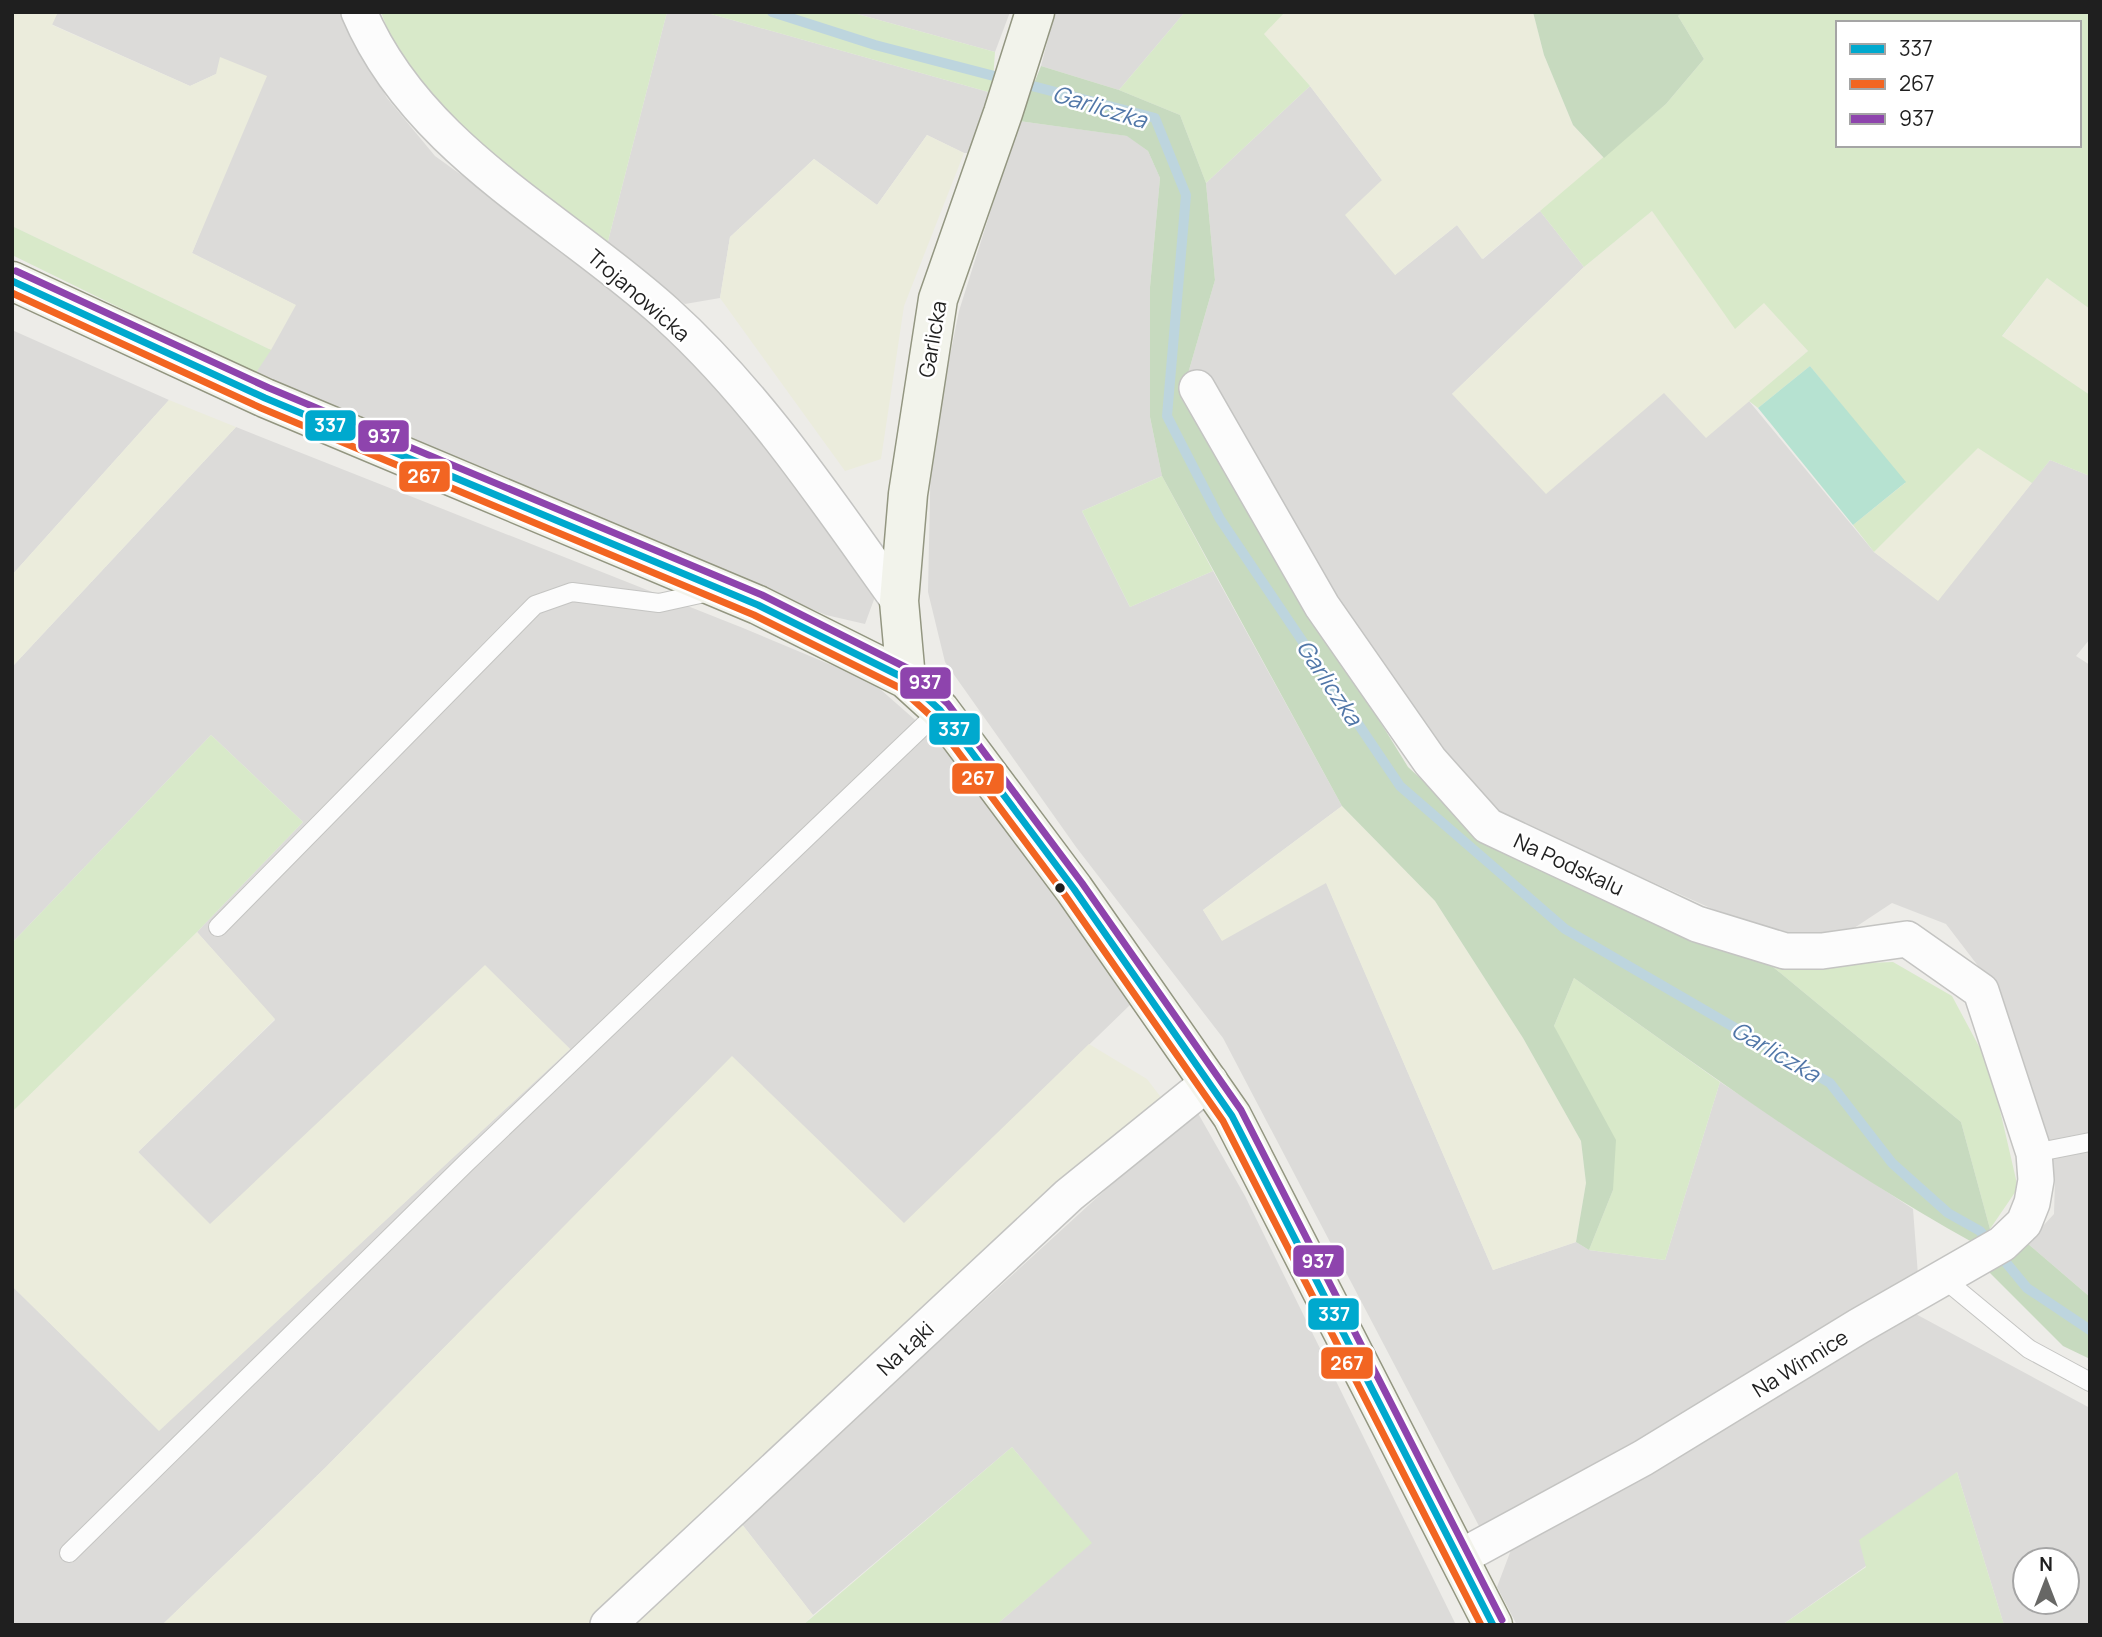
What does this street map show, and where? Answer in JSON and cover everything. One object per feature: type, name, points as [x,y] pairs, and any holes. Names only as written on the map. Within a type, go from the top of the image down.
[{"type":"main road","name":"Garlicka","points":[[906,680],[899,601],[908,494],[938,299],[1003,113],[1031,22]]},
{"type":"main road","points":[[12,281],[265,398],[719,589],[906,680],[940,710],[1074,889],[1210,1080],[1252,1150],[1493,1625]]},
{"type":"street","name":"Trojanowicka","points":[[359,12],[406,95],[447,138],[666,313],[735,383],[795,457],[899,601]]},
{"type":"street","name":"Na Podskalu","points":[[1197,388],[1322,606],[1430,761],[1488,826],[1697,924],[1785,951],[1822,951],[1907,939],[1981,991],[2034,1153]]},
{"type":"street","name":"Na Łąki","points":[[608,1625],[1069,1195],[1210,1080]]},
{"type":"street","name":"Na Winnice","points":[[1459,1558],[1643,1458],[1993,1250],[2024,1223],[2032,1203],[2036,1180],[2034,1153]]},
{"type":"lane","points":[[218,928],[535,605],[572,592],[659,603],[719,589]]},
{"type":"lane","points":[[69,1553],[466,1164],[940,710]]},
{"type":"lane","points":[[2034,1153],[2090,1142]]},
{"type":"lane","points":[[1943,1278],[2029,1349],[2090,1382]]},
{"type":"shaded area","points":[[58,12],[340,12],[387,98],[435,156],[631,297],[751,421],[876,594],[865,624],[826,615],[255,374],[295,305],[192,253],[216,193],[216,74],[190,86],[51,24]]},
{"type":"shaded area","points":[[667,12],[704,12],[992,93],[973,153],[964,153],[927,135],[877,205],[814,159],[730,237],[720,298],[685,304],[607,245]]},
{"type":"shaded area","points":[[850,12],[1010,12],[995,52]]},
{"type":"shaded area","points":[[1055,12],[1185,12],[1119,90],[1041,66]]},
{"type":"shaded area","points":[[1310,86],[1382,180],[1395,275],[1457,225],[1483,259],[1540,211],[1584,267],[1452,394],[1665,392],[1749,401],[1874,552],[1938,600],[2050,460],[2090,476],[2090,639],[2076,656],[2090,665],[2090,1297],[2027,1243],[2054,1214],[2055,1180],[2040,1123],[1985,975],[1946,924],[1892,903],[1842,936],[1777,938],[1510,818],[1471,795],[1310,609],[1181,398],[1215,280],[1206,183]]},
{"type":"shaded area","points":[[1019,121],[1128,136],[1148,151],[1160,178],[1150,287],[1150,417],[1162,476],[1082,511],[1130,607],[1213,571],[1342,806],[1203,910],[1222,940],[1326,882],[1493,1270],[1576,1242],[1589,1250],[1665,1260],[1720,1082],[1913,1209],[1918,1275],[1647,1442],[1479,1526],[1223,1038],[1076,847],[945,662],[928,592],[931,450],[959,311]]},
{"type":"shaded area","points":[[12,330],[169,400],[12,575]]},
{"type":"shaded area","points":[[236,427],[743,628],[872,682],[938,740],[1021,849],[1130,1005],[904,1224],[732,1057],[325,1468],[162,1625],[12,1625],[12,1286],[159,1430],[570,1049],[485,966],[210,1225],[138,1152],[275,1020],[197,932],[303,822],[211,735],[12,943],[12,667]]},
{"type":"shaded area","points":[[1195,1108],[1245,1196],[1456,1625],[996,1625],[1091,1543],[1012,1447],[813,1615],[741,1523]]},
{"type":"shaded area","points":[[1912,1312],[2090,1408],[2090,1625],[2004,1625],[1957,1472],[1866,1566],[1782,1625],[1517,1625],[1497,1587],[1511,1550]]},
{"type":"green space","points":[[12,12],[58,12],[52,25],[190,86],[216,74],[220,57],[267,76],[192,253],[296,305],[271,350],[12,226]]},
{"type":"green space","points":[[381,12],[667,12],[607,245],[508,171],[446,115],[420,84],[398,50]]},
{"type":"green space","points":[[704,12],[850,12],[995,52],[992,93]]},
{"type":"green space","points":[[1185,12],[1285,12],[1264,34],[1310,86],[1206,183],[1180,115],[1119,90]]},
{"type":"green space","points":[[1285,12],[1533,12],[1544,55],[1573,125],[1604,158],[1482,259],[1457,225],[1395,275],[1345,215],[1382,180],[1310,86],[1263,33]]},
{"type":"green space","points":[[1533,12],[1683,12],[1678,16],[1704,59],[1666,104],[1604,158],[1573,125],[1544,55]]},
{"type":"green space","points":[[1683,12],[2090,12],[2090,309],[2047,278],[2002,336],[2090,395],[2090,476],[2050,460],[2032,483],[1978,448],[1874,552],[1853,525],[1905,483],[1810,366],[1758,408],[1749,401],[1808,351],[1764,303],[1735,329],[1652,211],[1584,267],[1540,211],[1666,104],[1704,59],[1678,16]]},
{"type":"green space","points":[[1041,66],[1119,90],[1180,115],[1206,183],[1215,280],[1181,398],[1408,767],[1483,836],[1691,936],[1773,967],[1961,1122],[1990,1229],[1972,1242],[1920,1212],[1770,1116],[1574,978],[1554,1026],[1616,1140],[1613,1190],[1589,1250],[1576,1242],[1586,1183],[1581,1141],[1523,1038],[1435,901],[1342,806],[1162,476],[1150,417],[1150,287],[1160,178],[1148,151],[1127,136],[1019,121]]},
{"type":"green space","points":[[927,135],[964,153],[904,306],[881,459],[845,471],[720,298],[730,237],[814,159],[877,205]]},
{"type":"green space","points":[[1652,211],[1735,328],[1764,302],[1808,351],[1706,438],[1664,393],[1546,494],[1452,394],[1584,267]]},
{"type":"green space","points":[[12,226],[271,350],[255,374],[12,255]]},
{"type":"green space","points":[[2047,278],[2090,309],[2090,395],[2002,337]]},
{"type":"green space","points":[[1810,366],[1906,482],[1853,525],[1758,408]]},
{"type":"green space","points":[[169,400],[236,427],[12,667],[12,575]]},
{"type":"green space","points":[[1978,447],[2032,483],[1938,601],[1874,552]]},
{"type":"green space","points":[[1162,476],[1213,571],[1130,607],[1082,511]]},
{"type":"green space","points":[[211,735],[303,822],[197,932],[12,1112],[12,943]]},
{"type":"green space","points":[[1342,806],[1435,901],[1523,1038],[1581,1141],[1586,1183],[1576,1242],[1493,1270],[1326,883],[1222,941],[1203,910]]},
{"type":"green space","points":[[197,932],[275,1019],[138,1152],[210,1224],[485,965],[570,1049],[159,1431],[12,1286],[12,1112]]},
{"type":"green space","points":[[1893,962],[1952,996],[1990,1067],[2018,1188],[1990,1229],[1961,1122],[1773,967]]},
{"type":"green space","points":[[1574,978],[1720,1082],[1665,1260],[1589,1250],[1613,1190],[1554,1026]]},
{"type":"green space","points":[[1089,1044],[1147,1079],[1163,1100],[595,1625],[162,1625],[325,1468],[732,1056],[904,1223]]},
{"type":"green space","points":[[2027,1243],[2090,1297],[2090,1359],[2063,1346],[1989,1272]]},
{"type":"green space","points":[[1012,1447],[1092,1543],[996,1625],[803,1625]]},
{"type":"green space","points":[[1957,1472],[2004,1625],[1782,1625],[1866,1567],[1859,1540]]},
{"type":"green space","points":[[741,1523],[813,1615],[803,1625],[629,1625]]},
{"type":"waterway","name":"Garliczka","points":[[772,12],[875,45],[1155,118],[1186,195],[1167,416],[1220,519],[1400,786],[1565,929],[1830,1083],[1892,1163],[1948,1213],[1980,1231],[2027,1288],[2090,1330]]},
{"type":"transit line","name":"937","points":[[16,271],[269,388],[762,595],[913,671],[948,704],[1082,883],[1241,1110],[1502,1620]]},
{"type":"transit line","name":"337","points":[[12,281],[265,398],[758,605],[906,679],[940,710],[1074,889],[1232,1116],[1493,1625]]},
{"type":"transit line","name":"267","points":[[12,293],[261,408],[754,615],[900,688],[932,717],[1065,895],[1223,1121],[1481,1625]]}]
